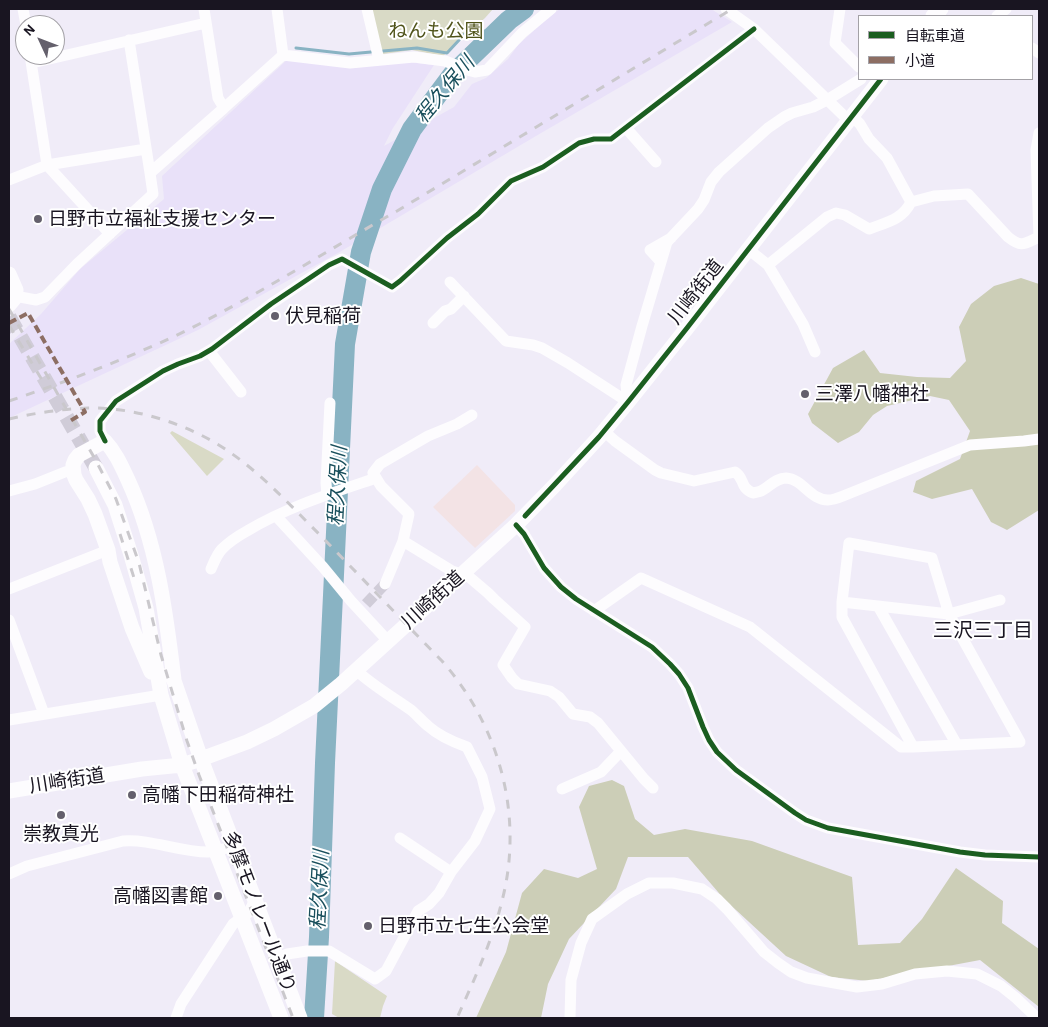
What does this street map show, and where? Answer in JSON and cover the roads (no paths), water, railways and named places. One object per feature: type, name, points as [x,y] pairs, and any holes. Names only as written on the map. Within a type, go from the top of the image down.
[{"type":"main road","name":"川崎街道","points":[[9,791],[142,769],[182,765],[201,759],[238,746],[274,729],[298,716],[341,684],[516,525],[604,431],[879,80]]},
{"type":"main road","points":[[9,274],[16,290],[12,300]]},
{"type":"main road","points":[[161,695],[132,628],[95,514],[76,480],[73,470],[75,460],[79,455],[105,441],[114,451],[136,498],[152,547],[166,620],[174,680]]},
{"type":"main road","name":"多摩モノレール通り","points":[[96,468],[115,505],[131,555],[146,608],[161,695],[182,765],[281,1018]]},
{"type":"main road","name":"多摩モノレール通り","points":[[146,608],[154,624],[201,759],[300,1018]]},
{"type":"street","points":[[204,9],[218,98],[224,108]]},
{"type":"street","points":[[277,9],[283,55]]},
{"type":"street","points":[[367,9],[379,60]]},
{"type":"street","points":[[150,173],[283,55],[350,63],[414,57],[445,62],[471,72],[487,70],[522,33],[551,9]]},
{"type":"street","points":[[726,9],[754,30],[849,120],[856,120],[860,124],[869,139],[887,158],[911,202]]},
{"type":"street","points":[[840,9],[835,43],[858,67]]},
{"type":"street","points":[[65,52],[206,23]]},
{"type":"street","points":[[105,441],[100,431],[100,421],[116,401],[163,371],[200,356],[224,341],[271,304],[329,265],[342,259],[392,287],[447,238],[478,214],[511,182],[543,167],[579,143],[594,139],[611,139],[754,30]]},
{"type":"street","points":[[12,300],[36,300],[45,297],[77,264],[153,194],[129,40]]},
{"type":"street","points":[[32,65],[47,165],[110,234]]},
{"type":"street","points":[[628,402],[626,385],[665,246],[698,209],[704,200],[711,182],[728,163],[776,122],[792,113],[813,107],[827,100],[859,80]]},
{"type":"street","points":[[626,128],[656,162]]},
{"type":"street","points":[[768,265],[827,217],[836,213],[845,215],[869,229],[896,219],[907,210],[911,202],[934,196],[968,194],[1008,237],[1016,243],[1024,244],[1039,237],[1036,150],[1039,133]]},
{"type":"street","points":[[9,180],[47,165],[146,149]]},
{"type":"street","points":[[748,249],[768,265],[803,324],[815,352]]},
{"type":"street","points":[[450,282],[506,341],[542,348],[628,402]]},
{"type":"street","points":[[434,323],[445,311],[451,309],[464,296]]},
{"type":"street","points":[[209,350],[241,392]]},
{"type":"street","points":[[327,495],[330,403]]},
{"type":"street","points":[[385,584],[403,541],[409,514],[381,486],[372,473],[380,464],[428,436],[457,424],[472,415]]},
{"type":"street","points":[[604,431],[615,441],[661,473],[694,481],[735,472],[740,474],[743,485],[747,490],[753,493],[762,491],[777,480],[786,478],[796,481],[821,500],[830,500],[850,494],[970,445],[1039,439]]},
{"type":"street","points":[[9,490],[35,484],[73,470]]},
{"type":"street","points":[[211,569],[228,537],[327,495],[376,478]]},
{"type":"street","points":[[276,516],[346,594],[362,607],[388,641]]},
{"type":"street","points":[[516,525],[524,534],[538,561],[561,587],[594,611],[652,647],[664,657],[688,688],[703,727],[717,752],[736,770],[806,820],[828,828],[960,852],[1039,857]]},
{"type":"street","points":[[403,541],[452,571],[468,576],[525,627],[502,666],[518,684],[550,691],[559,697],[573,714],[590,717],[598,723],[652,788]]},
{"type":"street","points":[[594,611],[641,578],[750,627],[901,747],[913,747],[1020,742],[949,614],[932,558],[849,543],[842,602],[842,617],[913,747]]},
{"type":"street","points":[[9,589],[108,550]]},
{"type":"street","points":[[842,602],[949,614],[1000,600]]},
{"type":"street","points":[[878,606],[957,745]]},
{"type":"street","points":[[9,620],[44,714]]},
{"type":"street","points":[[277,958],[287,954],[329,951],[375,979],[386,971],[418,911],[429,904],[439,893],[451,872],[475,841],[490,809],[482,777],[466,747],[442,736],[429,727],[411,711],[356,670]]},
{"type":"street","points":[[9,720],[161,695]]},
{"type":"street","points":[[562,789],[601,772],[621,751]]},
{"type":"street","points":[[400,838],[451,872]]},
{"type":"street","points":[[9,874],[27,866],[123,840],[136,840],[196,851],[215,851],[235,846]]},
{"type":"street","points":[[570,1018],[571,980],[581,943],[592,920],[627,894],[649,883],[673,883],[702,889],[717,899],[727,909],[764,952],[791,972],[807,978],[857,987],[882,984],[915,974],[947,971],[977,974],[1001,986],[1037,1018]]},
{"type":"street","points":[[176,1018],[181,1004],[233,924],[248,913],[255,899]]},
{"type":"waterway","name":"程久保川","points":[[314,1018],[345,344],[361,252],[382,189],[412,129],[453,74],[509,20],[524,9]]},
{"type":"waterway","points":[[383,51],[417,48],[447,53],[474,24]]},
{"type":"waterway","points":[[484,31],[491,37]]},
{"type":"waterway","points":[[296,48],[349,54],[371,52]]},
{"type":"tunnel","points":[[9,317],[96,468]]},
{"type":"tunnel","points":[[366,604],[385,584]]},
{"type":"railway","points":[[9,401],[72,379],[134,354],[232,307],[397,211],[732,9]]},
{"type":"railway","points":[[9,309],[116,499],[139,563],[161,655],[187,741],[293,1018]]},
{"type":"railway","points":[[9,325],[45,385]]},
{"type":"railway","points":[[9,419],[58,410],[106,408],[124,410],[161,419],[213,441],[241,460],[287,502],[442,661],[462,687],[479,714],[502,774],[508,805],[510,837],[508,869],[498,916],[482,961],[457,1018]]},
{"type":"railway","points":[[120,534],[136,584]]},
{"type":"place","name":"日野市立福祉支援センター","points":[[38,219]]},
{"type":"place","name":"伏見稲荷","points":[[275,316]]},
{"type":"place","name":"三澤八幡神社","points":[[805,394]]},
{"type":"place","name":"高幡下田稲荷神社","points":[[132,795]]},
{"type":"place","name":"崇教真光","points":[[61,815]]},
{"type":"place","name":"高幡図書館","points":[[218,896]]},
{"type":"place","name":"日野市立七生公会堂","points":[[368,926]]},
{"type":"district","name":"三沢三丁目","points":[[983,631]]},
{"type":"park label","name":"ねんも公園","points":[[436,31]]}]
